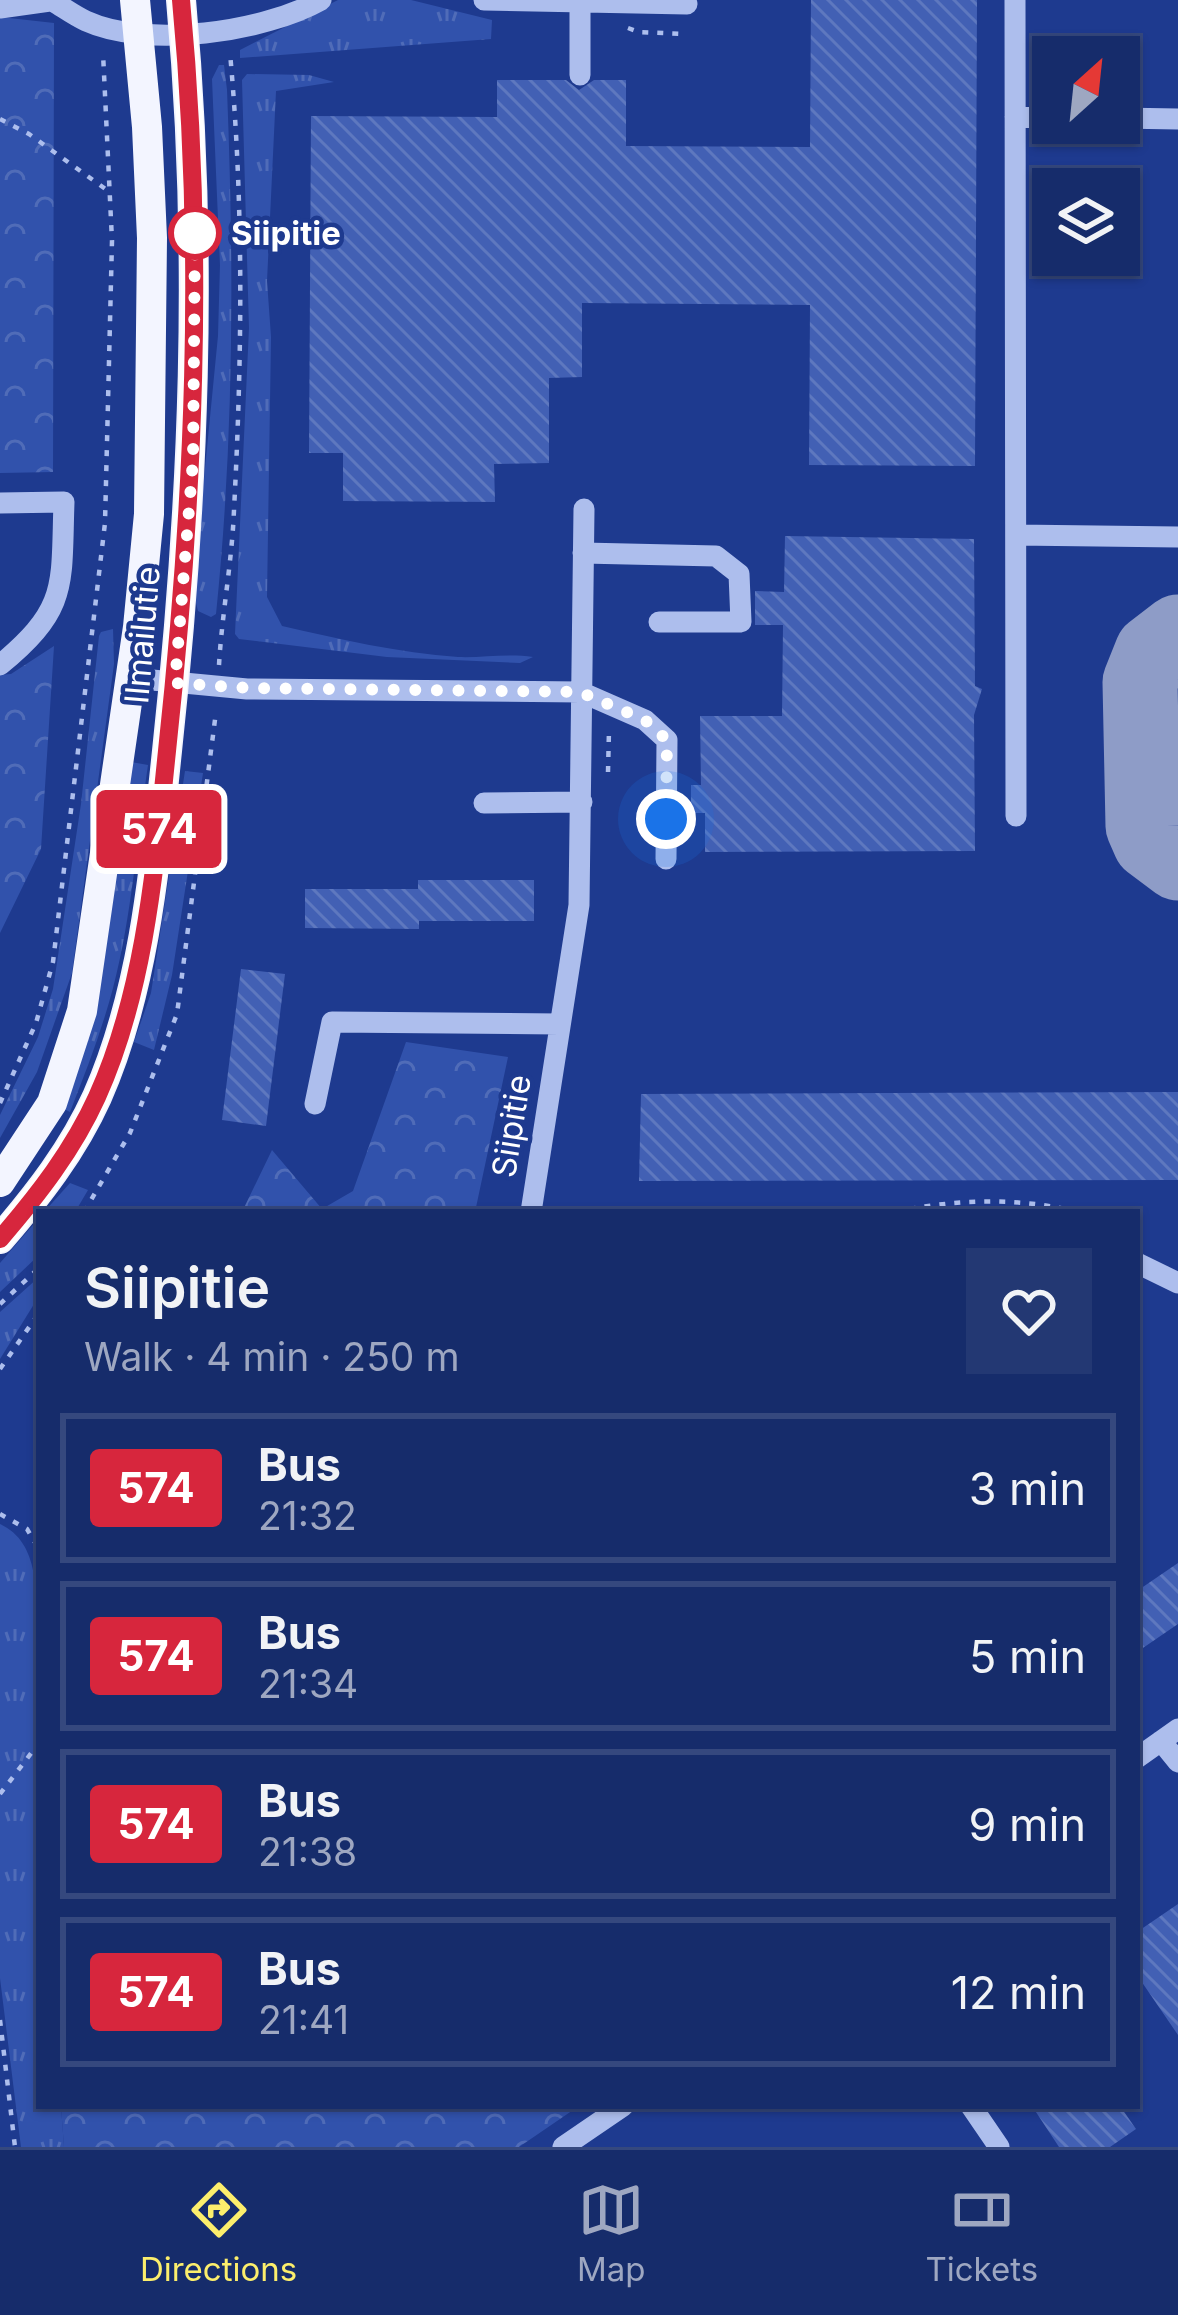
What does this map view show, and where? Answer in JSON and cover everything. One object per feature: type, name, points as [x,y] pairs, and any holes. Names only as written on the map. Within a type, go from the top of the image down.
[{"type":"main road","name":"Ilmailutie","points":[[0,1239],[71,1146],[98,1095],[123,1020],[157,850],[193,460],[197,277],[193,130],[181,0]]},
{"type":"main road","name":"Ilmailutie","points":[[0,1182],[52,1103],[73,1049],[106,871],[131,678],[149,514],[152,395],[149,172],[136,16]]},
{"type":"street","points":[[0,8],[55,1],[88,22],[136,16],[184,35],[284,17],[321,0]]},
{"type":"street","points":[[484,0],[687,4]]},
{"type":"street","points":[[1015,0],[1016,815]]},
{"type":"street","points":[[580,2],[580,75]]},
{"type":"street","points":[[1015,117],[1032,117]]},
{"type":"street","points":[[1140,118],[1178,119]]},
{"type":"street","points":[[0,502],[64,502],[60,593],[35,635],[0,665]]},
{"type":"street","name":"Siipitie","points":[[531,1209],[579,905],[584,508]]},
{"type":"street","points":[[1016,535],[1178,537]]},
{"type":"street","points":[[583,553],[716,556],[739,574],[741,622],[659,622]]},
{"type":"street","points":[[131,678],[248,688],[580,692],[645,720],[667,740],[666,859]]},
{"type":"street","points":[[484,803],[582,802]]},
{"type":"street","points":[[315,1104],[332,1022],[560,1024]]},
{"type":"street","points":[[1140,1264],[1178,1283]]},
{"type":"street","points":[[1140,1756],[1170,1735],[1178,1762]]},
{"type":"street","points":[[562,2147],[619,2109]]},
{"type":"street","points":[[973,2109],[999,2147]]},
{"type":"path","points":[[613,22],[639,32],[685,34]]},
{"type":"path","points":[[0,119],[29,134],[111,193]]},
{"type":"path","points":[[912,1209],[986,1202],[1050,1209]]},
{"type":"path","points":[[0,1304],[36,1271]]},
{"type":"path","points":[[0,1369],[36,1316]]},
{"type":"path","points":[[0,1514],[27,1529],[36,1544]]},
{"type":"path","points":[[0,1794],[36,1747]]},
{"type":"path","points":[[0,2020],[15,2147]]},
{"type":"green space","points":[[338,0],[411,0],[492,20],[491,39],[240,58],[240,50]]},
{"type":"green space","points":[[0,17],[54,23],[53,472],[0,473]]},
{"type":"green space","points":[[219,65],[224,65],[227,90],[231,352],[222,548],[216,614],[211,617],[198,611],[193,591],[218,336],[220,265],[212,79]]},
{"type":"green space","points":[[247,74],[309,75],[334,82],[276,91],[267,281],[271,337],[267,597],[282,626],[436,655],[533,657],[520,663],[387,657],[239,639],[235,634],[249,328],[242,80]]},
{"type":"green space","points":[[113,629],[114,664],[72,973],[37,1072],[0,1138],[0,1115],[38,1037],[53,989],[81,804],[99,636]]},
{"type":"green space","points":[[54,646],[41,849],[0,933],[0,675],[11,674]]},
{"type":"green space","points":[[131,762],[148,765],[125,933],[104,1019],[70,1112],[62,1108]]},
{"type":"green space","points":[[185,771],[203,773],[172,975],[154,1050],[134,1042],[151,993]]},
{"type":"green space","points":[[406,1042],[508,1057],[476,1209],[322,1209],[353,1191]]},
{"type":"green space","points":[[272,1150],[322,1209],[243,1209]]},
{"type":"green space","points":[[70,1183],[88,1190],[77,1209],[47,1209]]},
{"type":"green space","points":[[36,1221],[36,1258],[0,1292],[0,1263]]},
{"type":"green space","points":[[36,1280],[36,1301],[0,1359],[0,1312]]},
{"type":"green space","points":[[0,1524],[23,1544],[36,1587],[36,2109],[61,2109],[64,2147],[21,2147],[0,1978]]},
{"type":"green space","points":[[61,2109],[575,2109],[519,2147],[64,2147]]},
{"type":"building","points":[[811,0],[977,0],[975,466],[809,465],[810,305],[582,303],[582,377],[549,378],[549,463],[494,464],[495,502],[343,501],[343,453],[309,453],[311,116],[497,117],[497,80],[566,80],[579,90],[594,80],[626,80],[626,146],[810,147]]},
{"type":"building","points":[[785,536],[974,539],[975,686],[982,689],[974,715],[975,851],[705,852],[705,813],[691,813],[691,785],[701,785],[700,716],[782,716],[783,625],[755,625],[755,591],[784,592]]},
{"type":"building","points":[[418,880],[534,880],[534,921],[419,921],[419,929],[305,928],[305,889],[418,889]]},
{"type":"building","points":[[241,969],[285,974],[266,1126],[222,1120]]},
{"type":"building","points":[[1178,1092],[1178,1180],[639,1181],[641,1094]]},
{"type":"building","points":[[1178,1563],[1178,1624],[1140,1650],[1140,1589]]},
{"type":"building","points":[[1178,1904],[1178,2035],[1140,1979],[1140,1930]]},
{"type":"building","points":[[1034,2109],[1122,2109],[1136,2129],[1110,2147],[1059,2147]]},
{"type":"taxiway","points":[[1178,632],[1152,652],[1140,682],[1143,826],[1150,842],[1178,863]]},
{"type":"bus line","name":"574","points":[[0,1239],[71,1146],[98,1095],[123,1020],[157,850],[193,460],[197,277],[193,130],[181,0]]},
{"type":"place","name":"Siipitie","points":[[195,233]]},
{"type":"route","points":[[195,233],[193,460],[175,683],[580,692],[645,720],[667,740],[666,819]]}]
